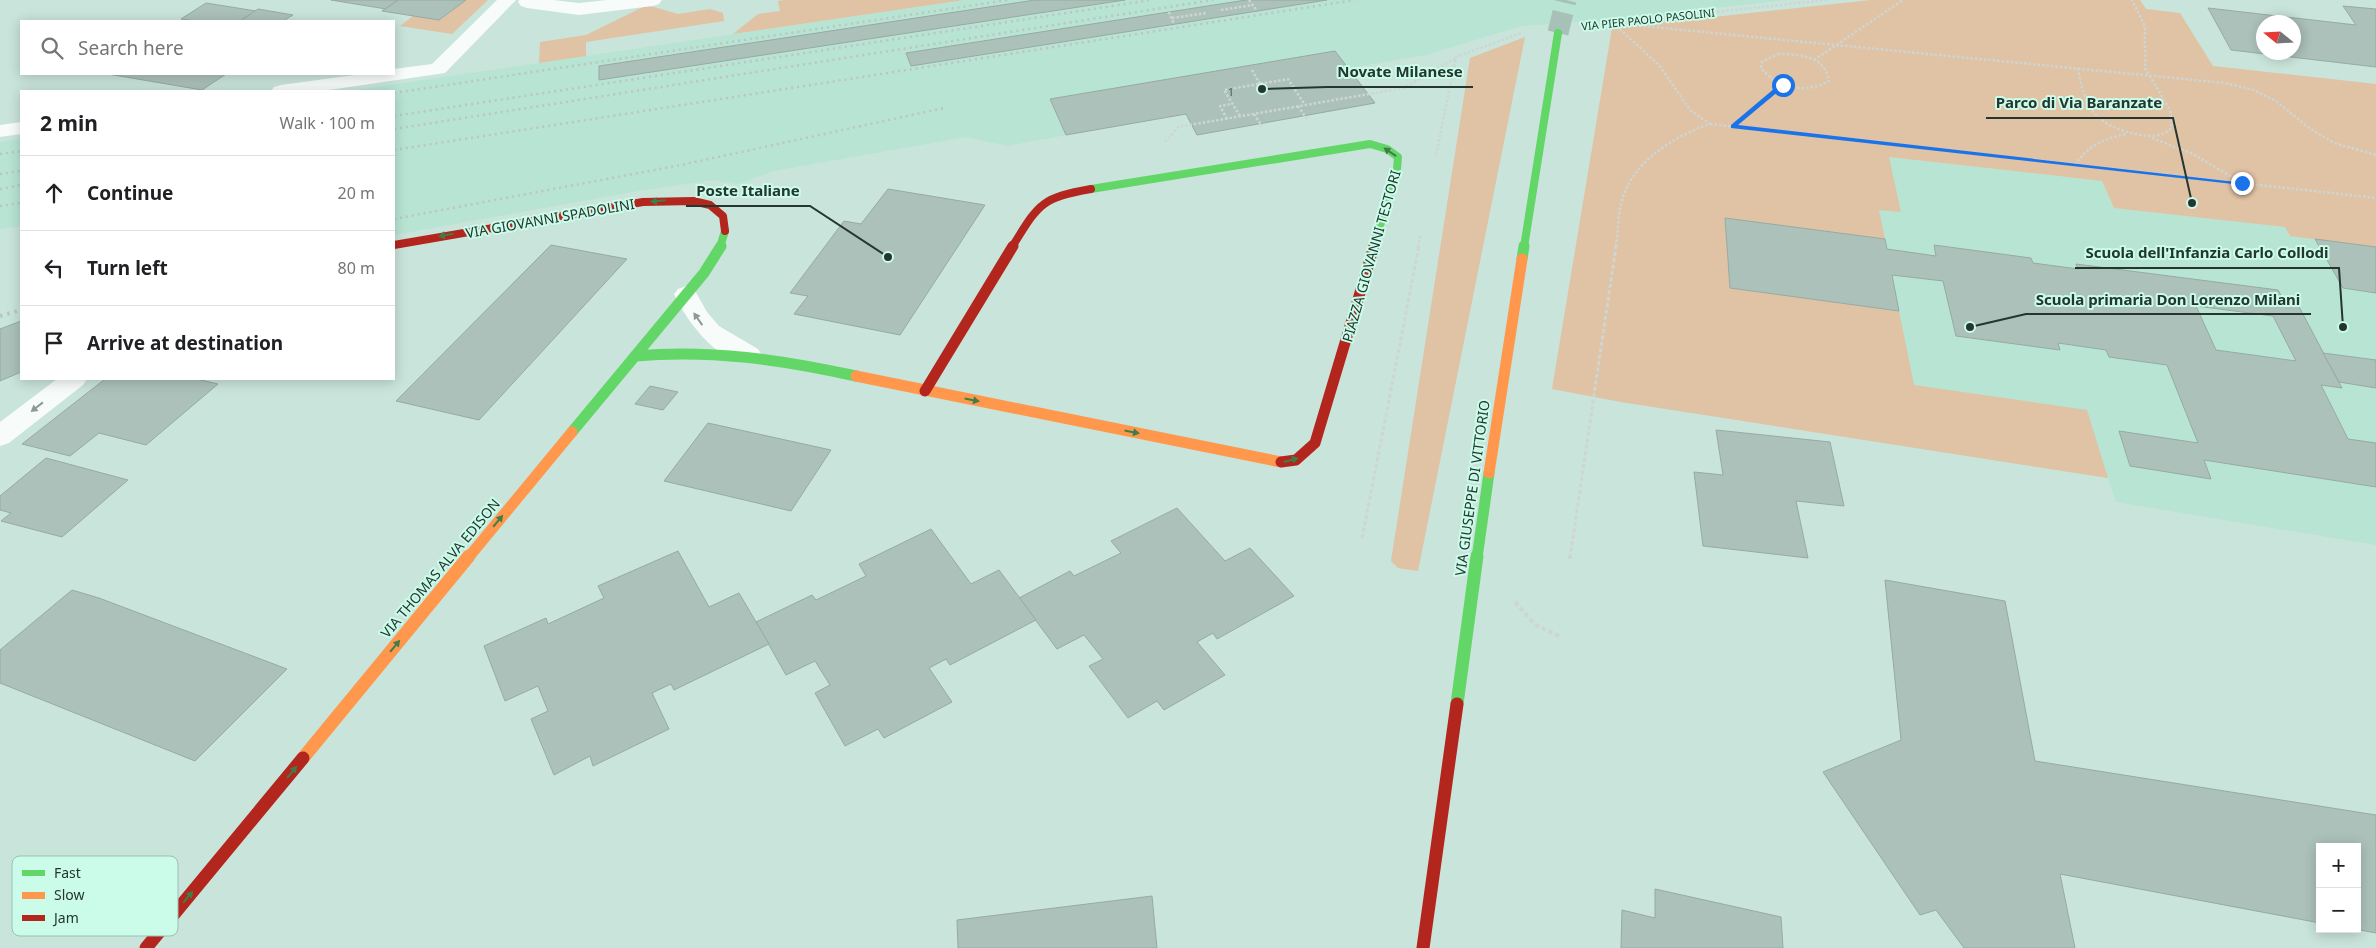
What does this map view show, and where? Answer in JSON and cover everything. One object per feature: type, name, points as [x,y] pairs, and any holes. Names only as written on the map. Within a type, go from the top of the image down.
[{"type":"street","points":[[288,90],[438,69],[507,0]]},
{"type":"street","points":[[527,2],[579,9],[600,3],[653,0]]},
{"type":"street","name":"VIA GIUSEPPE DI VITTORIO","points":[[1423,948],[1496,414],[1558,33]]},
{"type":"street","points":[[0,131],[20,128]]},
{"type":"street","name":"PIAZZA GIOVANNI TESTORI","points":[[635,356],[657,351],[687,350],[749,355],[925,391],[1286,463],[1302,456],[1315,443],[1397,169],[1398,157],[1379,146],[1365,144],[1058,195],[1035,210],[925,391]]},
{"type":"street","name":"VIA GIOVANNI SPADOLINI","points":[[395,245],[642,202],[684,200],[707,204]]},
{"type":"street","name":"VIA THOMAS ALVA EDISON","points":[[178,909],[709,266],[723,241],[726,230],[723,217],[714,207],[707,204]]},
{"type":"street","name":"PIAZZA GIOVANNI TESTORI","points":[[686,294],[704,328],[721,341],[749,355]]},
{"type":"street","points":[[0,436],[73,380]]},
{"type":"street","name":"VIA THOMAS ALVA EDISON","points":[[146,948],[156,936]]},
{"type":"path","points":[[1249,0],[1257,11]]},
{"type":"path","name":"VIA PIER PAOLO PASOLINI","points":[[1585,25],[1828,0]]},
{"type":"path","points":[[1814,60],[1903,0]]},
{"type":"path","points":[[2132,0],[2145,26],[2147,35],[2144,64],[2166,100],[2172,122],[2168,132],[2147,136]]},
{"type":"path","points":[[1221,10],[1253,5]]},
{"type":"path","points":[[1169,12],[1174,24]]},
{"type":"path","points":[[1172,18],[1207,12]]},
{"type":"path","points":[[1613,23],[2225,83],[2254,90],[2282,104],[2304,124],[2326,139],[2348,148],[2376,155]]},
{"type":"path","points":[[1613,23],[1660,65],[1690,110],[1710,124]]},
{"type":"path","points":[[1162,145],[1178,127],[1404,88],[1456,57],[1528,30]]},
{"type":"path","points":[[1789,54],[1814,60],[1825,66],[1830,74],[1829,81],[1822,86],[1810,88],[1783,85],[1765,74],[1761,68],[1762,62],[1768,57],[1789,54]]},
{"type":"path","points":[[1435,160],[1456,57]]},
{"type":"path","points":[[2078,68],[2082,94],[2093,115],[2111,128],[2130,134],[2147,136],[2187,151],[2242,183]]},
{"type":"path","points":[[1252,70],[1260,84]]},
{"type":"path","points":[[1240,116],[1224,90],[1288,79],[1305,105]]},
{"type":"path","points":[[1733,127],[1783,85]]},
{"type":"path","points":[[1227,119],[1220,106],[1232,104]]},
{"type":"path","points":[[1298,106],[1303,113]]},
{"type":"path","points":[[1254,114],[1258,120]]},
{"type":"path","points":[[1570,559],[1622,197],[1633,177],[1661,149],[1688,132],[1710,124],[2376,198]]},
{"type":"path","points":[[2075,165],[2082,155],[2097,143],[2112,137],[2130,134]]},
{"type":"path","points":[[1362,538],[1422,228]]},
{"type":"shaded area","points":[[466,0],[488,0],[452,34],[400,26],[413,16],[439,20]]},
{"type":"shaded area","points":[[964,0],[1786,0],[1598,21],[1521,26],[1426,55],[1348,68],[1050,99],[1066,135],[1007,146],[966,137],[773,171],[739,184],[713,180],[638,191],[395,235],[395,90],[357,90]]},
{"type":"shaded area","points":[[964,0],[733,34],[758,14],[780,11],[778,1]]},
{"type":"shaded area","points":[[1871,0],[2140,0],[2146,9],[2180,13],[2213,66],[2376,84],[2376,247],[2290,236],[2285,227],[2114,208],[2102,181],[1889,157],[1901,212],[1879,210],[1885,239],[1725,218],[1730,288],[1899,311],[1914,385],[2087,410],[2108,478],[1621,402],[1552,389],[1612,28]]},
{"type":"shaded area","points":[[647,5],[678,14],[710,9],[723,13],[724,21],[586,42],[586,56],[539,63],[540,42],[586,35]]},
{"type":"shaded area","points":[[1525,37],[1418,571],[1398,568],[1391,561],[1470,58]]},
{"type":"shaded area","points":[[1719,138],[2102,181],[2114,208],[2284,227],[2376,211],[2376,545],[2116,502],[2108,478],[1621,402],[1646,207]]},
{"type":"shaded area","points":[[20,139],[20,226],[0,229],[0,142]]},
{"type":"building","points":[[331,0],[398,0],[386,9]]},
{"type":"building","points":[[398,0],[466,0],[439,20],[382,11]]},
{"type":"building","points":[[1035,0],[1125,0],[599,80],[599,66]]},
{"type":"building","points":[[1246,0],[1327,0],[911,66],[906,53]]},
{"type":"building","points":[[206,3],[256,11],[242,20],[181,19]]},
{"type":"building","points":[[2343,6],[2376,9],[2376,67],[2301,58],[2301,19],[2356,25]]},
{"type":"building","points":[[2208,8],[2269,15],[2256,15],[2256,53],[2231,50]]},
{"type":"building","points":[[258,9],[293,15],[285,20],[242,20]]},
{"type":"building","points":[[1335,51],[1375,103],[1197,135],[1186,114],[1066,135],[1050,99]]},
{"type":"building","points":[[114,75],[224,75],[202,90]]},
{"type":"building","points":[[888,189],[985,205],[900,335],[794,314],[808,296],[790,293],[844,221],[861,224]]},
{"type":"building","points":[[1725,218],[1885,239],[1887,249],[1936,256],[1934,245],[2031,258],[2033,263],[2078,269],[2076,264],[2278,290],[2283,299],[2296,301],[2342,388],[2321,385],[2348,439],[2376,443],[2376,487],[2204,460],[2211,479],[2130,466],[2119,431],[2198,443],[2167,365],[2109,357],[2106,350],[2058,343],[2060,350],[1956,336],[1943,281],[1892,275],[1899,311],[1730,288]],"holes":[[[2196,306],[2273,316],[2296,361],[2216,350]]]},
{"type":"building","points":[[2315,239],[2376,247],[2376,293],[2343,288]]},
{"type":"building","points":[[551,245],[627,259],[479,420],[396,401]]},
{"type":"building","points":[[20,321],[20,372],[0,381],[0,329]]},
{"type":"building","points":[[2323,353],[2376,360],[2376,388],[2339,382]]},
{"type":"building","points":[[104,380],[201,380],[218,384],[146,445],[99,433],[70,456],[22,444]]},
{"type":"building","points":[[650,386],[678,392],[663,410],[635,404]]},
{"type":"building","points":[[708,423],[831,450],[791,511],[664,481]]},
{"type":"building","points":[[1716,430],[1830,442],[1844,506],[1796,501],[1808,558],[1703,546],[1694,472],[1723,475]]},
{"type":"building","points":[[46,458],[128,480],[62,537],[1,521],[11,513],[0,510],[0,496]]},
{"type":"building","points":[[1177,508],[1225,561],[1250,548],[1294,596],[1217,639],[1213,633],[1197,642],[1225,675],[1164,710],[1157,701],[1128,718],[1089,666],[1103,659],[1084,635],[1057,649],[1019,598],[1070,571],[1074,576],[1121,553],[1111,541]]},
{"type":"building","points":[[931,529],[971,584],[999,570],[1036,620],[950,665],[946,659],[929,668],[952,702],[884,738],[878,729],[845,746],[815,693],[830,685],[815,661],[786,675],[756,622],[812,595],[816,600],[866,576],[859,564]]},
{"type":"building","points":[[678,551],[709,607],[739,593],[769,644],[674,690],[671,684],[652,693],[669,729],[593,766],[590,756],[554,775],[531,719],[548,711],[538,686],[505,701],[484,646],[546,618],[548,624],[604,598],[598,586]]},
{"type":"building","points":[[1885,580],[2005,601],[2035,761],[2376,815],[2376,933],[2361,930],[2361,843],[2316,843],[2316,922],[2060,874],[2075,948],[1964,948],[1936,910],[1920,915],[1823,772],[1901,740]]},
{"type":"building","points":[[72,590],[99,598],[287,669],[195,761],[0,683],[0,650]]},
{"type":"building","points":[[1655,889],[1781,917],[1783,948],[1621,948],[1622,910],[1655,918]]},
{"type":"building","points":[[1152,896],[1157,948],[958,948],[957,920]]},
{"type":"tunnel","points":[[1558,33],[1566,0]]},
{"type":"railway","points":[[395,93],[1008,0]]},
{"type":"railway","points":[[395,116],[1151,0]]},
{"type":"railway","points":[[395,129],[1213,0]]},
{"type":"railway","points":[[395,150],[1355,0]]},
{"type":"railway","points":[[395,219],[681,165],[944,108]]},
{"type":"railway","points":[[0,154],[20,151]]},
{"type":"railway","points":[[0,174],[20,171]]},
{"type":"railway","points":[[0,189],[20,185]]},
{"type":"railway","points":[[0,206],[20,203]]},
{"type":"railway","points":[[0,316],[20,310]]},
{"type":"traffic: fast","points":[[1522,259],[1558,33]]},
{"type":"traffic: fast","points":[[1091,189],[1370,144],[1387,149],[1398,157],[1397,169],[1378,232]]},
{"type":"traffic: fast","points":[[572,432],[704,273],[722,244],[725,231]]},
{"type":"traffic: fast","points":[[635,356],[663,353],[718,353],[801,364],[856,376]]},
{"type":"traffic: fast","points":[[1457,704],[1489,473]]},
{"type":"traffic: slow","points":[[1489,473],[1522,259]]},
{"type":"traffic: slow","points":[[856,376],[1281,462]]},
{"type":"traffic: slow","points":[[303,758],[572,432]]},
{"type":"traffic: jam","points":[[925,391],[1035,210],[1058,195],[1091,189]]},
{"type":"traffic: jam","points":[[395,245],[643,202],[693,201],[710,205],[723,216],[725,231]]},
{"type":"traffic: jam","points":[[1281,462],[1296,460],[1315,443],[1378,232]]},
{"type":"traffic: jam","points":[[1423,948],[1457,704]]},
{"type":"traffic: jam","points":[[178,909],[303,758]]},
{"type":"traffic: jam","points":[[146,948],[156,936]]},
{"type":"place","name":"Novate Milanese","points":[[1262,89]]},
{"type":"place","name":"Parco di Via Baranzate","points":[[2192,203]]},
{"type":"place","name":"Poste Italiane","points":[[888,257]]},
{"type":"place","name":"Scuola primaria Don Lorenzo Milani","points":[[1970,327]]},
{"type":"place","name":"Scuola dell'Infanzia Carlo Collodi","points":[[2343,327]]},
{"type":"route","points":[[1783,85],[1733,127],[2242,183]]}]
